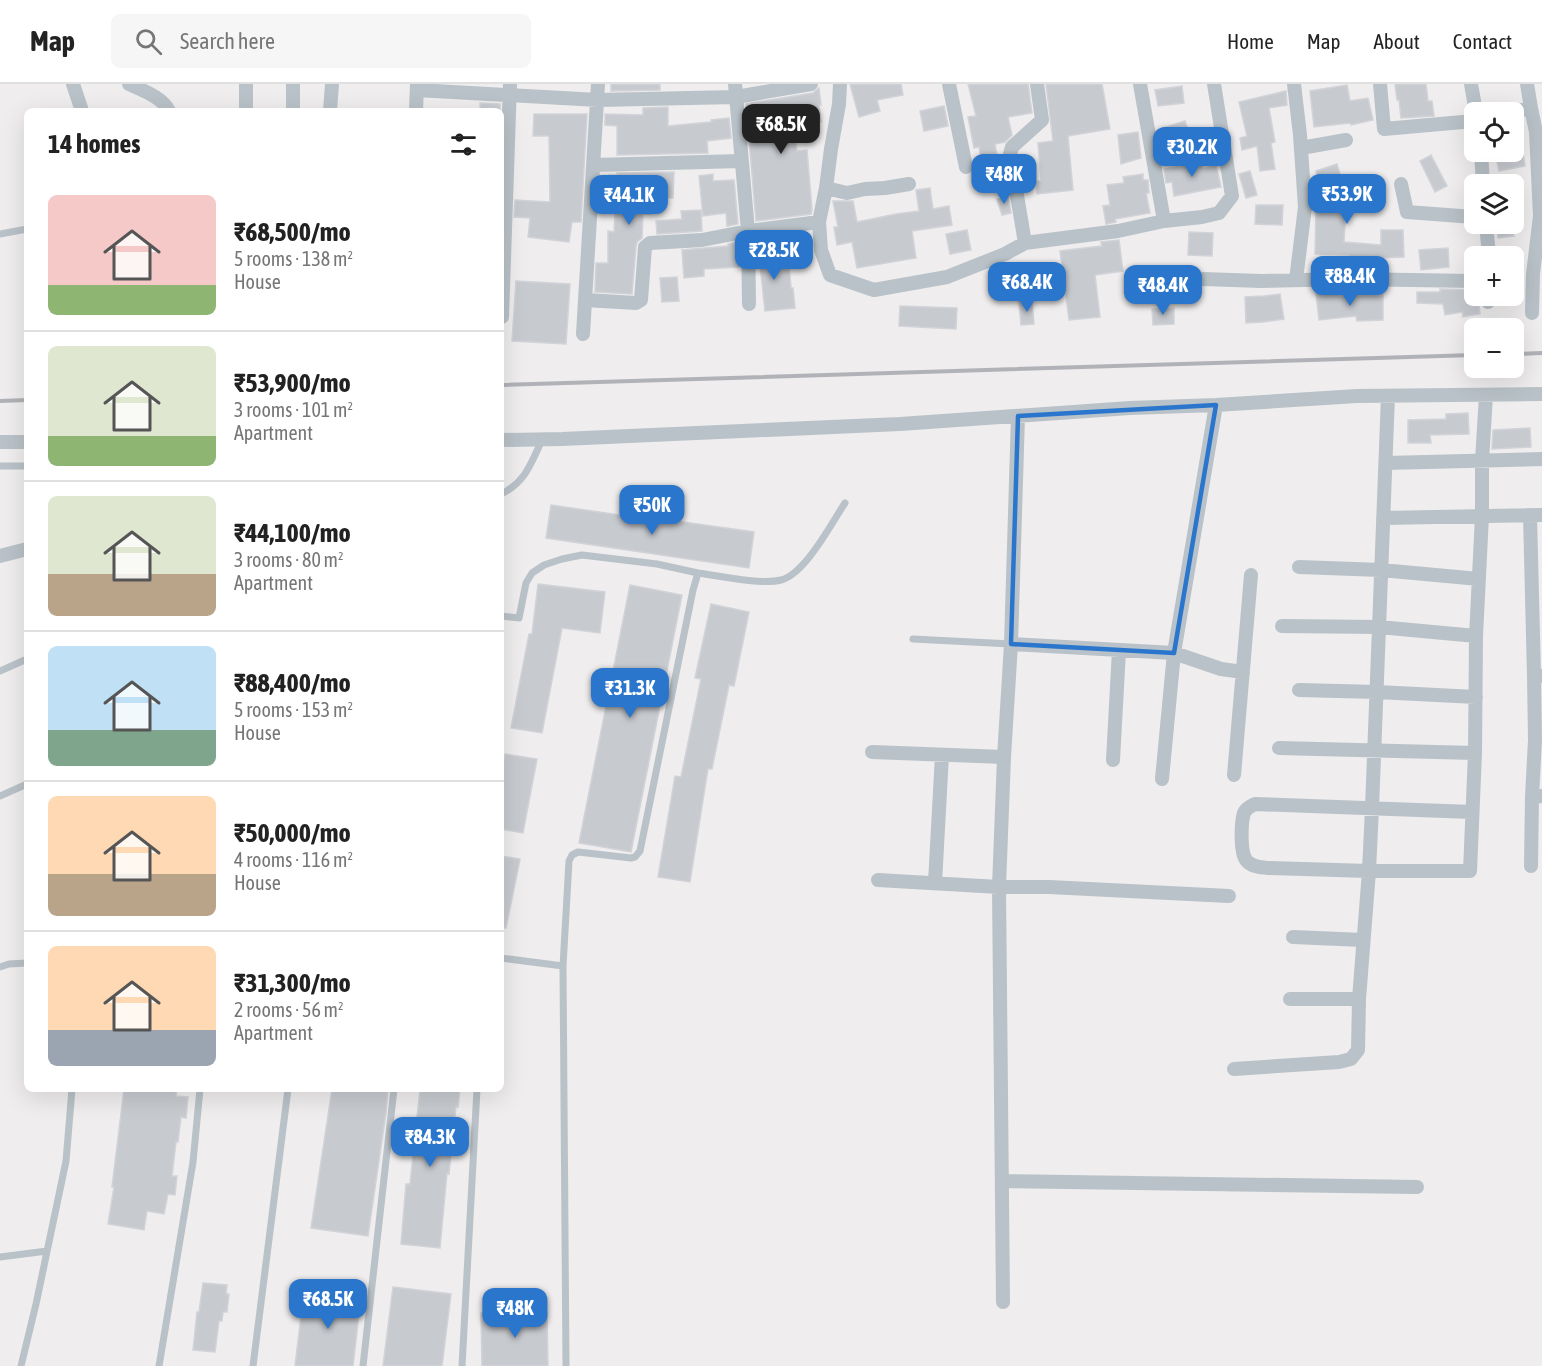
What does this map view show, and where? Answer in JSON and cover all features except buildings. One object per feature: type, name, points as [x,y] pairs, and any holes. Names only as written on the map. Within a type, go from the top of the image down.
[{"type":"street","points":[[73,84],[81,108]]},
{"type":"street","points":[[129,84],[155,96],[167,108]]},
{"type":"street","points":[[246,84],[246,108]]},
{"type":"street","points":[[293,84],[293,108]]},
{"type":"street","points":[[330,108],[332,84]]},
{"type":"street","points":[[583,334],[598,84]]},
{"type":"street","points":[[670,84],[671,98]]},
{"type":"street","points":[[416,108],[417,87],[510,89],[598,100],[671,98],[811,84]]},
{"type":"street","points":[[840,84],[826,188],[819,222],[821,250],[830,275],[874,291],[947,277],[1005,254],[1025,243],[1118,231],[1219,213],[1232,196],[1214,84]]},
{"type":"street","points":[[949,84],[966,167]]},
{"type":"street","points":[[1025,243],[1010,154],[1012,147],[1042,120],[1037,84]]},
{"type":"street","points":[[1140,84],[1164,221]]},
{"type":"street","points":[[1294,84],[1305,207],[1296,280]]},
{"type":"street","points":[[1380,84],[1384,129],[1464,123]]},
{"type":"street","points":[[1471,84],[1474,102]]},
{"type":"street","points":[[1527,84],[1531,108],[1539,132],[1541,216],[1538,274],[1532,313]]},
{"type":"street","points":[[504,260],[510,89]]},
{"type":"street","points":[[736,91],[748,231],[749,304]]},
{"type":"street","points":[[1524,110],[1531,108]]},
{"type":"street","points":[[1301,148],[1346,140]]},
{"type":"street","points":[[594,165],[741,161]]},
{"type":"street","points":[[826,188],[847,193],[909,184]]},
{"type":"street","points":[[1401,184],[1407,212],[1464,216]]},
{"type":"street","points":[[585,300],[636,303],[641,300],[645,248],[650,243],[702,240],[748,231],[819,222]]},
{"type":"street","points":[[1203,279],[1464,280]]},
{"type":"street","points":[[504,440],[876,425],[1357,396],[1542,394]]},
{"type":"street","points":[[1472,812],[1255,804],[1244,812],[1241,846],[1246,860],[1252,865],[1268,868],[1470,871],[1475,753],[1476,636],[1486,395]]},
{"type":"street","points":[[1233,1069],[1339,1062],[1351,1059],[1358,1050],[1359,999],[1375,751],[1388,396]]},
{"type":"street","points":[[1162,779],[1174,653],[1216,405]]},
{"type":"street","points":[[1003,1302],[999,887],[1011,644],[1018,416]]},
{"type":"street","points":[[0,442],[24,442]]},
{"type":"street","points":[[1386,463],[1542,459]]},
{"type":"street","points":[[1383,518],[1536,515],[1538,740],[1537,796],[1531,866]]},
{"type":"street","points":[[0,556],[24,550]]},
{"type":"street","points":[[1299,567],[1382,570],[1479,579]]},
{"type":"street","points":[[1233,775],[1251,575]]},
{"type":"street","points":[[1282,626],[1379,627],[1476,636]]},
{"type":"street","points":[[1011,644],[1174,653],[1221,669],[1243,672]]},
{"type":"street","points":[[1113,760],[1119,650]]},
{"type":"street","points":[[1299,690],[1476,697]]},
{"type":"street","points":[[1280,748],[1475,753]]},
{"type":"street","points":[[872,752],[1004,757]]},
{"type":"street","points":[[935,883],[942,754]]},
{"type":"street","points":[[878,879],[999,887],[1049,887],[1229,896]]},
{"type":"street","points":[[1293,937],[1363,940]]},
{"type":"street","points":[[1290,999],[1359,999]]},
{"type":"street","points":[[1002,1181],[1417,1187]]},
{"type":"lane","points":[[0,234],[24,230]]},
{"type":"lane","points":[[504,492],[524,477],[542,440]]},
{"type":"lane","points":[[0,466],[24,466]]},
{"type":"lane","points":[[504,616],[519,618],[526,583],[532,573],[544,565],[582,555],[657,564],[698,573],[766,581],[781,580],[793,575],[807,561],[845,503]]},
{"type":"lane","points":[[567,1366],[563,966],[569,861],[572,855],[578,852],[631,858],[640,851],[698,573]]},
{"type":"lane","points":[[913,639],[1011,644]]},
{"type":"lane","points":[[0,671],[24,660]]},
{"type":"lane","points":[[0,796],[24,785]]},
{"type":"lane","points":[[504,958],[563,966]]},
{"type":"lane","points":[[0,967],[24,963]]},
{"type":"lane","points":[[21,1366],[66,1161],[72,1092]]},
{"type":"lane","points":[[159,1366],[192,1162],[200,1092]]},
{"type":"lane","points":[[253,1366],[288,1092]]},
{"type":"lane","points":[[363,1366],[394,1092]]},
{"type":"lane","points":[[462,1366],[477,1092]]},
{"type":"lane","points":[[0,1257],[47,1251]]},
{"type":"highlighted area","points":[[1216,405],[1174,653],[1011,644],[1018,416]]},
{"type":"railway","points":[[1524,354],[1542,353]]},
{"type":"railway","points":[[504,385],[1464,355]]},
{"type":"railway","points":[[0,401],[24,400]]}]
